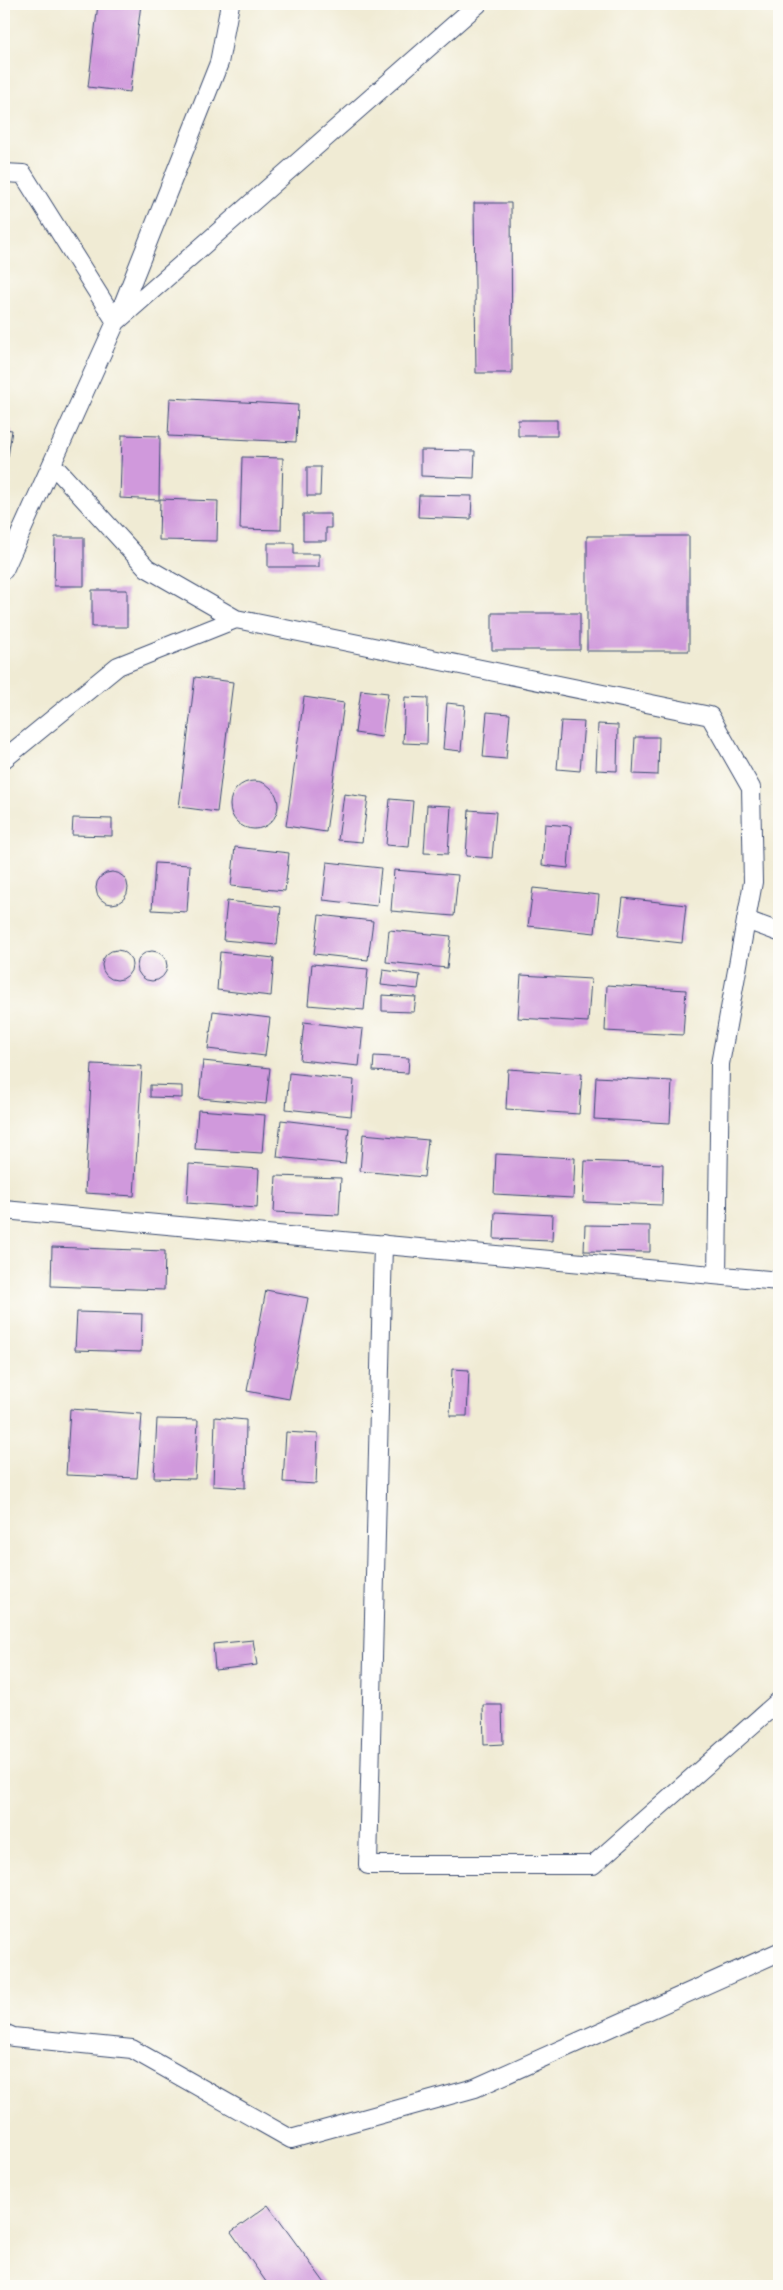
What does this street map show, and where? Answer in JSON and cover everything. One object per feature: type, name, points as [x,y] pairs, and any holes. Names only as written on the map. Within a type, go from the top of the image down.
[{"type":"lane","points":[[4,570],[116,322],[219,63],[230,4]]},
{"type":"lane","points":[[116,322],[478,4]]},
{"type":"lane","points":[[4,173],[23,174],[116,322]]},
{"type":"lane","points":[[52,464],[147,568],[236,619],[710,716],[751,788],[753,882],[720,1064],[717,1275]]},
{"type":"lane","points":[[4,759],[118,666],[236,619]]},
{"type":"lane","points":[[746,920],[779,932]]},
{"type":"lane","points":[[4,1210],[779,1281]]},
{"type":"lane","points":[[383,1244],[368,1865],[593,1865],[779,1701]]},
{"type":"lane","points":[[4,2033],[13,2036],[132,2049],[291,2139],[475,2088],[779,1952]]},
{"type":"building","points":[[98,4],[141,4],[130,92],[88,87]]},
{"type":"building","points":[[474,203],[511,203],[512,373],[476,373]]},
{"type":"building","points":[[170,398],[298,405],[296,442],[168,436]]},
{"type":"building","points":[[518,420],[557,420],[557,436],[518,436]]},
{"type":"building","points":[[4,429],[12,430],[8,457],[4,457]]},
{"type":"building","points":[[122,435],[160,436],[159,500],[120,498]]},
{"type":"building","points":[[421,450],[475,451],[474,478],[421,476]]},
{"type":"building","points":[[242,457],[283,458],[281,530],[240,529]]},
{"type":"building","points":[[307,467],[321,467],[320,496],[307,496]]},
{"type":"building","points":[[419,495],[472,496],[471,519],[418,517]]},
{"type":"building","points":[[160,499],[218,501],[217,541],[159,540]]},
{"type":"building","points":[[303,514],[331,514],[331,528],[326,528],[326,541],[303,541]]},
{"type":"building","points":[[587,536],[689,536],[689,651],[587,651]]},
{"type":"building","points":[[55,537],[84,537],[84,586],[54,586]]},
{"type":"building","points":[[268,543],[294,543],[294,554],[319,554],[319,567],[268,567]]},
{"type":"building","points":[[92,590],[127,590],[127,627],[92,627]]},
{"type":"building","points":[[492,613],[580,613],[580,650],[492,650]]},
{"type":"building","points":[[195,677],[233,682],[217,812],[179,807]]},
{"type":"building","points":[[361,690],[388,693],[382,737],[355,733]]},
{"type":"building","points":[[304,697],[344,703],[326,832],[286,826]]},
{"type":"building","points":[[405,697],[428,698],[427,744],[403,743]]},
{"type":"building","points":[[447,703],[465,705],[461,751],[443,749]]},
{"type":"building","points":[[487,712],[510,714],[506,759],[483,757]]},
{"type":"building","points":[[561,721],[584,722],[580,771],[557,769]]},
{"type":"building","points":[[598,724],[618,725],[617,771],[596,770]]},
{"type":"building","points":[[635,737],[659,737],[658,775],[633,774]]},
{"type":"building","points":[[249,781],[259,781],[271,788],[278,800],[278,810],[271,822],[259,829],[249,829],[241,825],[234,818],[230,810],[230,800],[234,792],[241,785]]},
{"type":"building","points":[[344,794],[368,797],[362,842],[338,840]]},
{"type":"building","points":[[390,799],[413,801],[409,847],[386,845]]},
{"type":"building","points":[[427,805],[451,806],[448,854],[424,853]]},
{"type":"building","points":[[469,810],[496,812],[492,858],[466,856]]},
{"type":"building","points":[[73,818],[112,819],[112,836],[72,835]]},
{"type":"building","points":[[545,824],[571,826],[568,868],[542,865]]},
{"type":"building","points":[[235,847],[289,853],[285,891],[231,886]]},
{"type":"building","points":[[327,862],[381,868],[377,906],[323,900]]},
{"type":"building","points":[[155,863],[190,865],[187,912],[152,910]]},
{"type":"building","points":[[394,870],[458,875],[454,916],[391,911]]},
{"type":"building","points":[[112,872],[123,877],[128,888],[123,899],[112,904],[101,899],[96,888],[101,877]]},
{"type":"building","points":[[533,888],[599,895],[595,933],[528,926]]},
{"type":"building","points":[[623,898],[686,905],[682,943],[618,936]]},
{"type":"building","points":[[227,901],[281,907],[277,945],[223,940]]},
{"type":"building","points":[[319,915],[373,921],[368,960],[314,954]]},
{"type":"building","points":[[389,930],[451,936],[447,968],[386,962]]},
{"type":"building","points":[[117,950],[128,954],[132,965],[128,976],[117,980],[106,976],[102,965],[106,954]]},
{"type":"building","points":[[152,951],[163,955],[167,966],[163,977],[152,981],[141,977],[137,966],[141,955]]},
{"type":"building","points":[[220,952],[274,958],[271,996],[217,990]]},
{"type":"building","points":[[312,964],[368,969],[364,1010],[308,1005]]},
{"type":"building","points":[[383,970],[420,975],[418,989],[381,985]]},
{"type":"building","points":[[521,975],[591,979],[588,1022],[518,1018]]},
{"type":"building","points":[[607,985],[686,990],[683,1035],[605,1031]]},
{"type":"building","points":[[382,995],[416,997],[414,1012],[382,1011]]},
{"type":"building","points":[[213,1011],[270,1018],[265,1056],[208,1049]]},
{"type":"building","points":[[304,1022],[363,1029],[359,1066],[300,1060]]},
{"type":"building","points":[[374,1056],[409,1058],[408,1073],[373,1071]]},
{"type":"building","points":[[203,1061],[270,1068],[266,1104],[199,1098]]},
{"type":"building","points":[[92,1064],[142,1066],[134,1196],[85,1193]]},
{"type":"building","points":[[508,1069],[582,1074],[579,1114],[506,1109]]},
{"type":"building","points":[[289,1073],[354,1080],[351,1116],[286,1109]]},
{"type":"building","points":[[596,1077],[672,1081],[670,1123],[594,1119]]},
{"type":"building","points":[[150,1085],[182,1086],[182,1098],[150,1097]]},
{"type":"building","points":[[198,1110],[265,1115],[262,1153],[195,1149]]},
{"type":"building","points":[[281,1120],[349,1128],[345,1164],[277,1157]]},
{"type":"building","points":[[363,1134],[428,1140],[424,1177],[360,1171]]},
{"type":"building","points":[[496,1154],[575,1158],[573,1198],[494,1194]]},
{"type":"building","points":[[585,1161],[663,1164],[662,1205],[583,1202]]},
{"type":"building","points":[[189,1164],[259,1169],[257,1208],[187,1203]]},
{"type":"building","points":[[276,1176],[341,1178],[339,1215],[274,1212]]},
{"type":"building","points":[[495,1212],[553,1215],[552,1241],[494,1239]]},
{"type":"building","points":[[585,1225],[650,1226],[650,1252],[584,1251]]},
{"type":"building","points":[[52,1247],[165,1251],[164,1290],[51,1286]]},
{"type":"building","points":[[266,1290],[308,1298],[289,1399],[247,1391]]},
{"type":"building","points":[[77,1312],[142,1314],[141,1352],[75,1350]]},
{"type":"building","points":[[452,1369],[469,1370],[467,1416],[450,1416]]},
{"type":"building","points":[[70,1409],[142,1414],[137,1478],[66,1475]]},
{"type":"building","points":[[215,1417],[246,1420],[245,1488],[213,1486]]},
{"type":"building","points":[[157,1419],[198,1420],[195,1479],[154,1478]]},
{"type":"building","points":[[286,1432],[318,1434],[316,1484],[283,1482]]},
{"type":"building","points":[[253,1640],[257,1665],[215,1670],[213,1644]]},
{"type":"building","points":[[483,1705],[502,1705],[503,1744],[484,1745]]},
{"type":"building","points":[[268,2205],[327,2286],[269,2286],[231,2232]]}]
